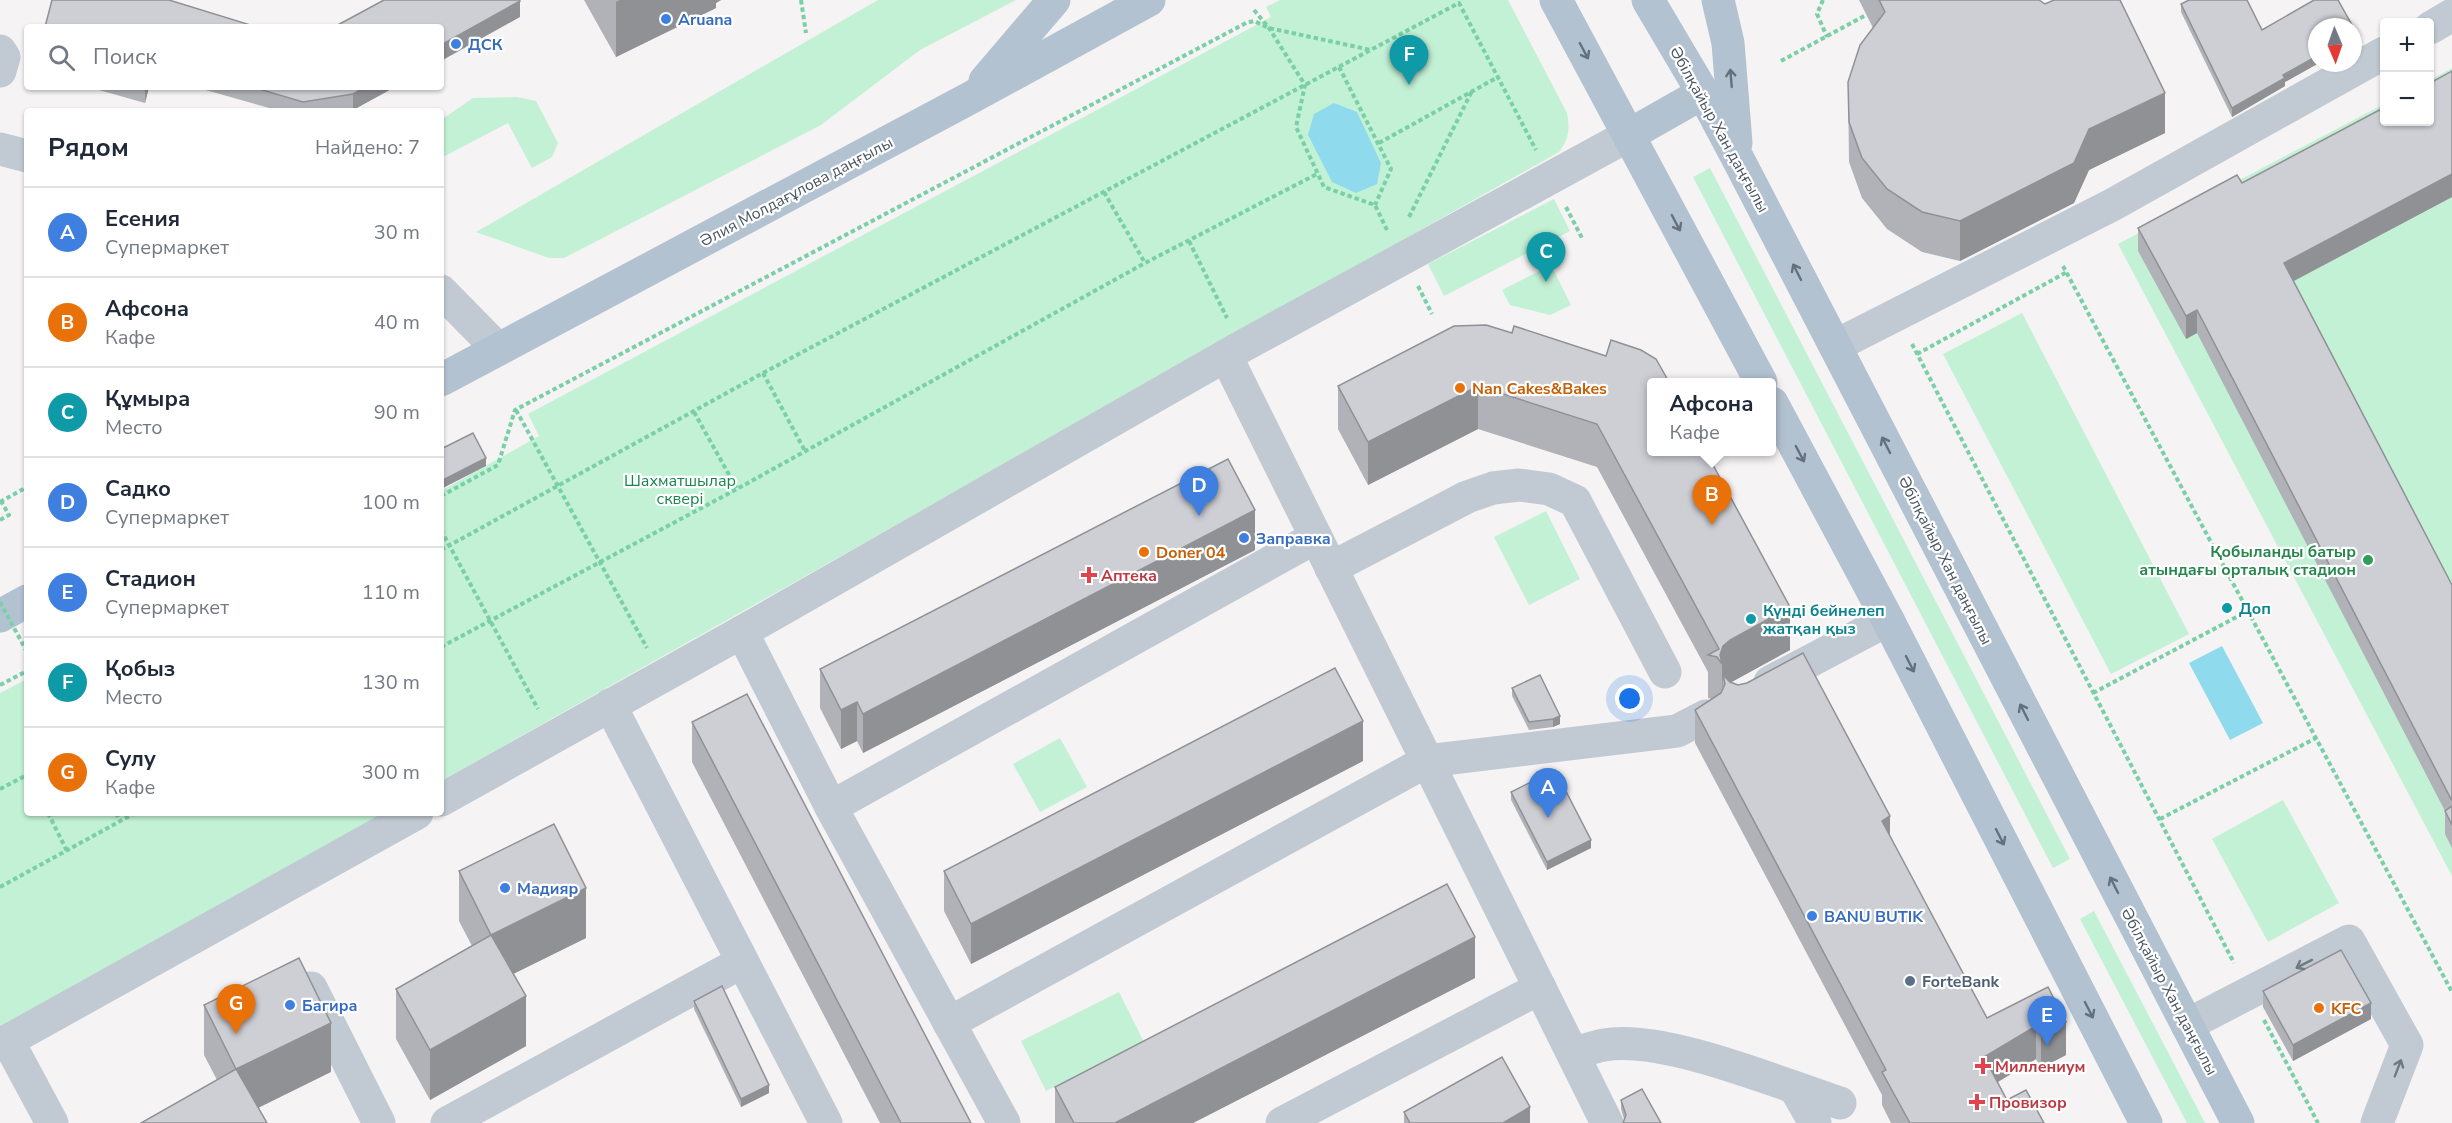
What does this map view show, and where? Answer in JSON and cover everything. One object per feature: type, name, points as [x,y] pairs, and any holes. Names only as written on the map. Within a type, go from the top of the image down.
[{"type":"main road","points":[[970,98],[1054,0]]},
{"type":"main road","name":"Әлия Молдағұлова даңғылы","points":[[444,378],[1149,0]]},
{"type":"main road","points":[[1556,0],[1759,378]]},
{"type":"main road","name":"Әбілқайыр Хан даңғылы","points":[[1648,0],[1703,93],[1737,157],[2238,1123]]},
{"type":"main road","points":[[1718,0],[1728,44],[1737,157]]},
{"type":"main road","points":[[1629,135],[1703,93]]},
{"type":"main road","points":[[1776,410],[1888,620],[2146,1123]]},
{"type":"main road","points":[[0,615],[24,603]]},
{"type":"street","points":[[2434,26],[2452,15]]},
{"type":"street","points":[[0,51],[4,57],[0,71]]},
{"type":"street","points":[[1835,346],[2112,205],[2380,56]]},
{"type":"street","points":[[444,798],[1234,352],[1399,252],[1551,178],[1629,135]]},
{"type":"street","points":[[0,149],[24,155]]},
{"type":"street","points":[[444,294],[498,349]]},
{"type":"street","points":[[1234,352],[1316,537],[1607,1123]]},
{"type":"street","points":[[1331,568],[1467,496],[1493,488],[1519,484],[1549,489],[1575,501],[1665,672]]},
{"type":"street","points":[[831,807],[1316,537]]},
{"type":"street","points":[[1739,699],[1888,620]]},
{"type":"street","points":[[742,632],[831,807],[1004,1123]]},
{"type":"street","points":[[610,705],[826,1123]]},
{"type":"street","points":[[949,1023],[1427,761],[1677,731],[1706,716]]},
{"type":"street","points":[[52,1123],[4,1043],[412,816]]},
{"type":"street","points":[[2187,1025],[2349,941],[2407,1045],[2378,1123]]},
{"type":"street","points":[[447,1123],[742,962]]},
{"type":"street","points":[[307,982],[379,1123]]},
{"type":"street","points":[[1282,1123],[1540,988]]},
{"type":"street","points":[[1573,1054],[1605,1045],[1634,1044],[1667,1049],[1696,1055],[1840,1103]]},
{"type":"street","points":[[1795,1088],[1815,1123]]},
{"type":"path","points":[[801,0],[806,33]]},
{"type":"path","points":[[1823,0],[1817,15],[1827,37]]},
{"type":"path","points":[[444,548],[763,373],[1459,3],[1582,238]]},
{"type":"path","points":[[1254,10],[1269,28],[1305,85],[1296,127],[1324,187],[1375,205],[1432,314]]},
{"type":"path","points":[[1781,61],[1866,15]]},
{"type":"path","points":[[444,494],[498,465],[515,410],[1246,22],[1254,21],[1269,28],[1372,50]]},
{"type":"path","points":[[1340,67],[1391,169],[1375,205]]},
{"type":"path","points":[[1379,142],[1498,77]]},
{"type":"path","points":[[1399,252],[1472,91]]},
{"type":"path","points":[[444,645],[737,489],[1145,263],[1317,174]]},
{"type":"path","points":[[1104,192],[1145,263]]},
{"type":"path","points":[[2048,238],[2452,992]]},
{"type":"path","points":[[1189,241],[1234,352]]},
{"type":"path","points":[[1917,354],[2067,272]]},
{"type":"path","points":[[1896,315],[2318,1123]]},
{"type":"path","points":[[763,373],[805,451]]},
{"type":"path","points":[[515,410],[649,651]]},
{"type":"path","points":[[693,412],[737,489]]},
{"type":"path","points":[[0,520],[9,515],[1,502],[24,489]]},
{"type":"path","points":[[444,535],[554,737]]},
{"type":"path","points":[[0,602],[24,646]]},
{"type":"path","points":[[2093,693],[2248,611]]},
{"type":"path","points":[[0,685],[24,673]]},
{"type":"path","points":[[2160,819],[2316,738]]},
{"type":"path","points":[[0,789],[24,777]]},
{"type":"path","points":[[50,816],[67,851]]},
{"type":"path","points":[[118,816],[120,821]]},
{"type":"path","points":[[0,887],[129,816]]},
{"type":"green space","points":[[878,0],[1016,0],[920,50],[821,125],[564,258],[549,258],[476,232]]},
{"type":"green space","name":"Шахматшылар сквері","points":[[1280,0],[1508,0],[1567,113],[1568,129],[1565,143],[1559,152],[444,779],[444,489],[539,436],[528,414],[1271,17],[1266,7]]},
{"type":"green space","name":"Қобыланды батыр атындағы орталық стадион","points":[[2452,68],[2452,876],[2118,244],[2380,106],[2380,126],[2434,126],[2434,78]]},
{"type":"green space","points":[[517,97],[536,101],[558,143],[552,157],[532,168],[508,123],[444,156],[444,118],[473,98]]},
{"type":"green space","points":[[1710,168],[2070,859],[2053,868],[1693,177]]},
{"type":"green space","points":[[1554,199],[1570,231],[1444,296],[1428,264]]},
{"type":"green space","points":[[1551,265],[1571,305],[1550,315],[1510,305],[1502,290]]},
{"type":"green space","points":[[2022,313],[2189,634],[2111,674],[1943,354]]},
{"type":"green space","points":[[1546,511],[1580,579],[1529,605],[1494,537]]},
{"type":"green space","points":[[24,681],[24,816],[380,816],[0,1029],[0,693]]},
{"type":"green space","points":[[1060,738],[1087,787],[1040,812],[1013,764]]},
{"type":"green space","points":[[2283,800],[2339,903],[2268,942],[2212,839]]},
{"type":"green space","points":[[2094,911],[2205,1123],[2187,1123],[2080,919]]},
{"type":"green space","points":[[1119,992],[1144,1042],[1046,1091],[1021,1041]]},
{"type":"water","points":[[1334,103],[1357,112],[1381,163],[1377,184],[1356,193],[1332,182],[1308,135],[1314,114]]},
{"type":"water","points":[[2222,646],[2263,723],[2230,740],[2189,663]]},
{"type":"building","points":[[52,0],[169,0],[247,24],[46,24]]},
{"type":"building","name":"ДСК","points":[[384,0],[520,1],[444,43],[444,24],[340,24]]},
{"type":"building","points":[[1879,0],[2039,0],[2045,4],[2054,0],[2120,0],[2165,93],[2089,129],[2074,163],[1960,221],[1922,212],[1887,189],[1862,158],[1849,122],[1848,82],[1860,45],[1885,12]]},
{"type":"building","points":[[2189,0],[2247,0],[2262,30],[2314,0],[2338,0],[2348,18],[2308,18],[2308,61],[2283,75],[2285,78],[2232,108],[2181,4]]},
{"type":"building","points":[[2452,71],[2452,174],[2284,263],[2452,585],[2452,801],[2197,310],[2186,316],[2138,228],[2237,175],[2242,183],[2380,110],[2380,126],[2434,126],[2434,81]]},
{"type":"building","points":[[262,90],[360,90],[353,94],[303,102]]},
{"type":"building","points":[[1486,325],[1512,333],[1514,326],[1606,356],[1611,340],[1641,350],[1656,359],[1667,378],[1647,378],[1647,456],[1708,456],[1790,607],[1730,640],[1723,646],[1720,655],[1722,664],[1717,657],[1708,655],[1719,649],[1597,424],[1478,386],[1368,442],[1338,386],[1454,326]]},
{"type":"building","points":[[473,433],[486,458],[444,479],[444,448]]},
{"type":"building","points":[[1228,459],[1255,510],[863,714],[857,702],[841,710],[820,669]]},
{"type":"building","points":[[1803,653],[1890,816],[1882,821],[1987,1018],[2048,987],[2066,1022],[2041,1035],[2036,1026],[1984,1057],[2007,1100],[2026,1090],[2044,1123],[1910,1123],[1882,1072],[1886,1070],[1695,710],[1721,693],[1725,684],[1723,675],[1730,682],[1738,685],[1747,683]]},
{"type":"building","points":[[1335,668],[1363,721],[971,924],[944,871]]},
{"type":"building","points":[[1540,675],[1560,716],[1529,722],[1512,688]]},
{"type":"building","points":[[747,694],[971,1123],[901,1123],[692,722]]},
{"type":"building","points":[[1555,770],[1591,840],[1547,862],[1511,792]]},
{"type":"building","points":[[2452,806],[2452,825],[2445,811]]},
{"type":"building","points":[[554,824],[586,888],[491,935],[459,871]]},
{"type":"building","points":[[1447,884],[1475,937],[1115,1123],[1074,1123],[1055,1087]]},
{"type":"building","points":[[491,935],[526,996],[430,1050],[396,989]]},
{"type":"building","name":"KFC","points":[[2341,950],[2371,1003],[2293,1045],[2263,991]]},
{"type":"building","points":[[299,958],[331,1023],[236,1069],[204,1005]]},
{"type":"building","points":[[722,986],[769,1085],[741,1099],[694,1001]]},
{"type":"building","points":[[1502,1057],[1530,1107],[1503,1123],[1410,1123],[1404,1112]]},
{"type":"building","points":[[236,1069],[267,1123],[141,1123]]},
{"type":"building","points":[[1642,1089],[1661,1123],[1623,1123],[1626,1115],[1621,1100]]},
{"type":"place","name":"Aruana","points":[[666,19]]},
{"type":"place","name":"ДСК","points":[[456,44]]},
{"type":"place","name":"Қобыз","points":[[1409,85]]},
{"type":"place","name":"Құмыра","points":[[1546,282]]},
{"type":"place","name":"Nan Cakes&Bakes","points":[[1460,388]]},
{"type":"place","name":"Садко","points":[[1199,516]]},
{"type":"place","name":"Афсона","points":[[1712,525]]},
{"type":"place","name":"Заправка","points":[[1244,538]]},
{"type":"place","name":"Doner 04","points":[[1144,552]]},
{"type":"place","name":"Қобыланды батыр атындағы орталық стадион","points":[[2368,560]]},
{"type":"place","name":"Аптека","points":[[1089,575]]},
{"type":"place","name":"Доп","points":[[2227,608]]},
{"type":"place","name":"Күнді бейнелеп жатқан қыз","points":[[1751,619]]},
{"type":"place","name":"Есения","points":[[1548,818]]},
{"type":"place","name":"Мадияр","points":[[505,888]]},
{"type":"place","name":"BANU BUTIK","points":[[1812,916]]},
{"type":"place","name":"ForteBank","points":[[1910,981]]},
{"type":"place","name":"Багира","points":[[290,1005]]},
{"type":"place","name":"KFC","points":[[2319,1008]]},
{"type":"place","name":"Сулу","points":[[236,1034]]},
{"type":"place","name":"Стадион","points":[[2047,1046]]},
{"type":"place","name":"Миллениум","points":[[1983,1066]]},
{"type":"place","name":"Провизор","points":[[1977,1102]]}]
